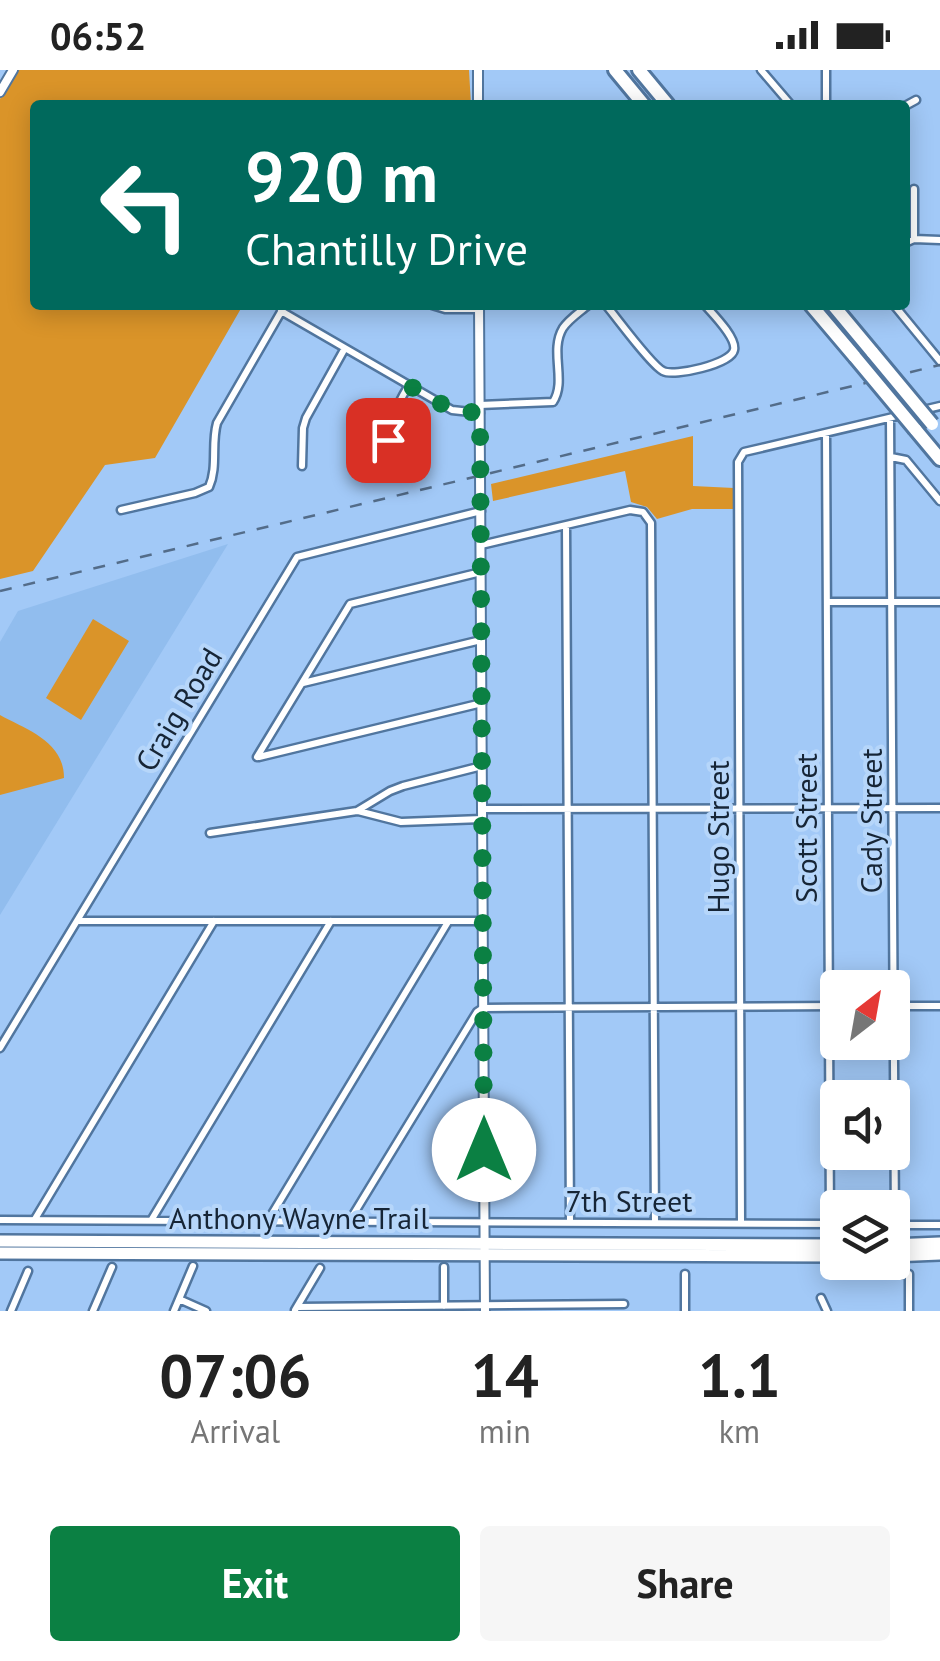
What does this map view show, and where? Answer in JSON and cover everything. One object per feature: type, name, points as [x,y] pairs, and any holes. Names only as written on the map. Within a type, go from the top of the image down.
[{"type":"highway","points":[[615,70],[640,100]]},
{"type":"highway","points":[[639,70],[664,100]]},
{"type":"highway","points":[[816,310],[940,458]]},
{"type":"highway","points":[[838,310],[936,428]]},
{"type":"highway","name":"Anthony Wayne Trail","points":[[0,1241],[820,1256]]},
{"type":"highway","points":[[910,1244],[940,1242]]},
{"type":"highway","name":"Anthony Wayne Trail","points":[[0,1252],[820,1245]]},
{"type":"highway","points":[[910,1255],[940,1254]]},
{"type":"street","points":[[0,92],[13,70]]},
{"type":"street","points":[[478,70],[478,100]]},
{"type":"street","points":[[762,70],[786,100]]},
{"type":"street","points":[[826,70],[826,100]]},
{"type":"street","points":[[910,103],[916,100]]},
{"type":"street","points":[[914,189],[914,239]]},
{"type":"street","points":[[910,241],[940,240]]},
{"type":"street","points":[[122,510],[209,487],[217,423],[282,310]]},
{"type":"street","points":[[286,310],[452,410],[553,402],[558,394],[559,337],[566,323],[582,310]]},
{"type":"street","points":[[479,310],[485,1308]]},
{"type":"street","points":[[610,310],[658,368],[674,374],[729,359],[735,346],[732,337],[708,310]]},
{"type":"street","points":[[898,310],[940,361]]},
{"type":"street","points":[[302,466],[306,418],[344,348]]},
{"type":"street","points":[[390,453],[392,415],[408,385]]},
{"type":"street","points":[[826,433],[940,406]]},
{"type":"street","name":"Cady Street","points":[[890,418],[893,970]]},
{"type":"street","name":"Hugo Street","points":[[742,1223],[738,462],[744,452],[826,433]]},
{"type":"street","name":"Scott Street","points":[[826,433],[832,970]]},
{"type":"street","points":[[890,457],[906,460],[940,501]]},
{"type":"street","points":[[481,546],[630,510],[639,510],[650,523],[655,1223]]},
{"type":"street","name":"Craig Road","points":[[0,1048],[297,557],[481,511]]},
{"type":"street","points":[[566,526],[570,1222]]},
{"type":"street","points":[[481,572],[350,604],[257,757],[482,703]]},
{"type":"street","points":[[827,602],[940,602]]},
{"type":"street","points":[[302,683],[482,640]]},
{"type":"street","points":[[210,833],[357,811],[403,786],[482,766]]},
{"type":"street","points":[[482,808],[940,808]]},
{"type":"street","points":[[357,811],[400,822],[482,820]]},
{"type":"street","points":[[76,921],[482,920]]},
{"type":"street","points":[[35,1220],[214,921]]},
{"type":"street","points":[[152,1220],[331,921]]},
{"type":"street","points":[[269,1220],[449,921]]},
{"type":"street","points":[[350,1220],[483,1008],[820,1006]]},
{"type":"street","points":[[910,1006],[940,1006]]},
{"type":"street","name":"Scott Street","points":[[833,1060],[834,1190]]},
{"type":"street","name":"Cady Street","points":[[893,1060],[894,1190]]},
{"type":"street","name":"7th Street","points":[[0,1220],[820,1224]]},
{"type":"street","points":[[910,1224],[940,1225]]},
{"type":"street","points":[[174,1311],[193,1266]]},
{"type":"street","points":[[93,1311],[112,1267]]},
{"type":"street","points":[[444,1267],[444,1306]]},
{"type":"street","points":[[296,1309],[320,1268]]},
{"type":"street","points":[[11,1311],[28,1270]]},
{"type":"street","points":[[685,1274],[685,1311]]},
{"type":"street","points":[[909,1280],[909,1311]]},
{"type":"street","points":[[822,1298],[827,1311]]},
{"type":"street","points":[[179,1299],[206,1311]]},
{"type":"street","points":[[296,1309],[619,1306]]},
{"type":"shaded area","points":[[17,70],[469,70],[471,100],[30,100],[30,310],[240,310],[155,458],[105,465],[33,571],[0,579],[0,99]]},
{"type":"shaded area","points":[[693,436],[693,486],[734,488],[734,509],[692,509],[657,519],[647,507],[631,502],[625,471],[493,501],[491,484]]},
{"type":"shaded area","points":[[228,544],[0,915],[0,642],[18,611]]},
{"type":"shaded area","points":[[93,619],[129,641],[81,720],[46,698]]},
{"type":"shaded area","points":[[0,715],[51,746],[58,755],[64,778],[0,795]]},
{"type":"railway","points":[[0,591],[940,365]]},
{"type":"route","points":[[388,440],[392,415],[408,385],[452,410],[480,413],[484,1150]]}]
